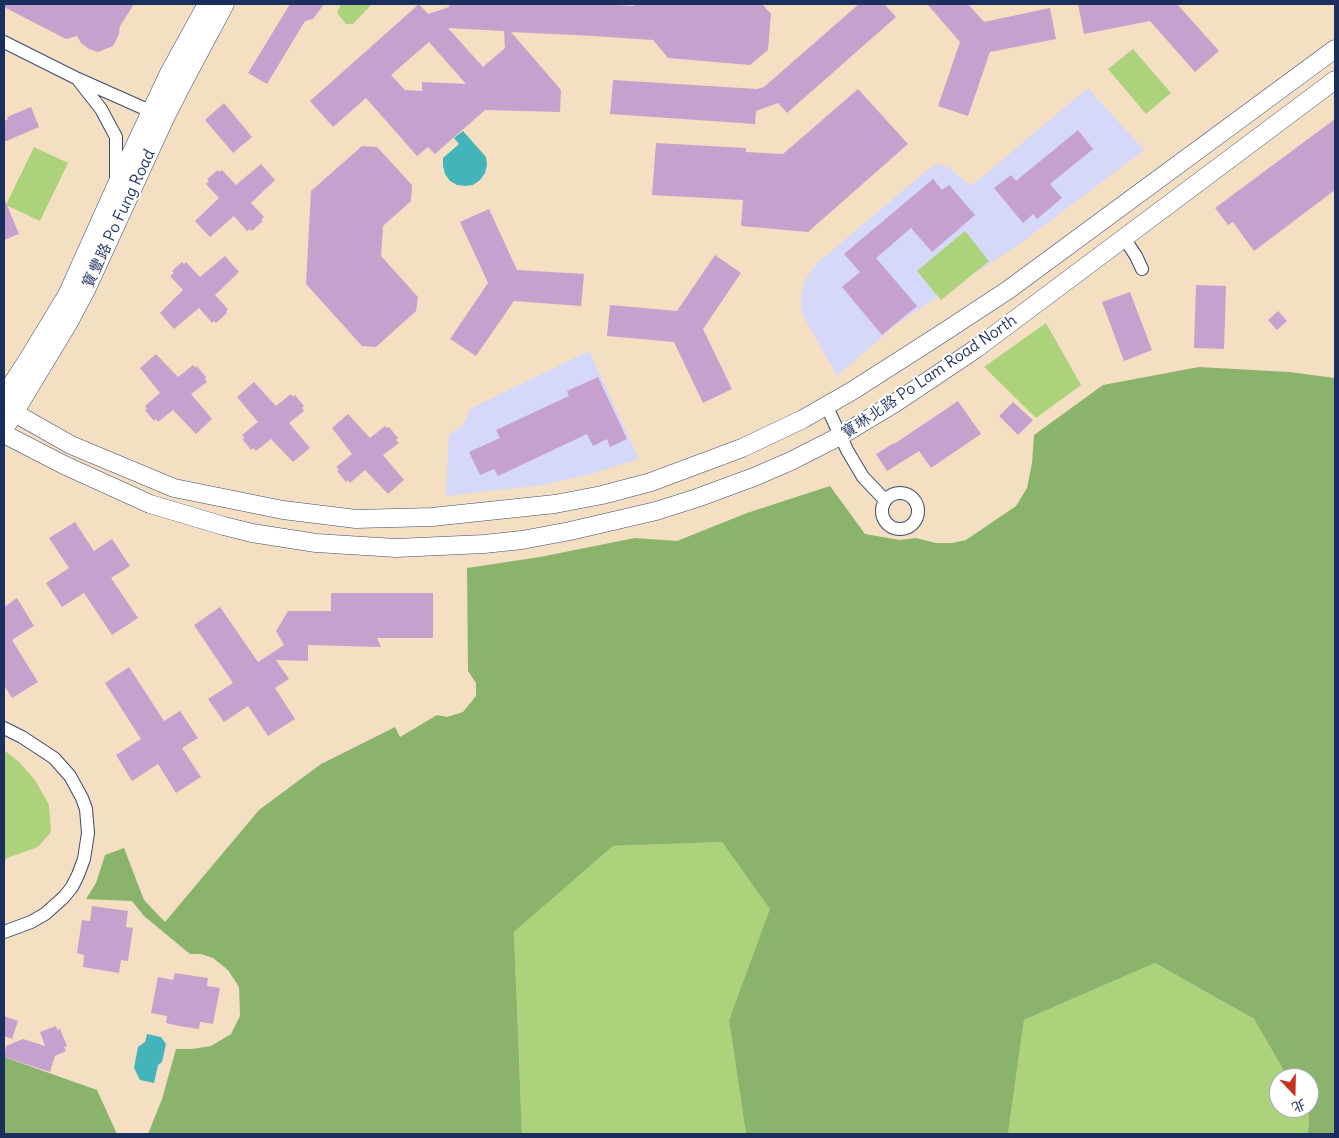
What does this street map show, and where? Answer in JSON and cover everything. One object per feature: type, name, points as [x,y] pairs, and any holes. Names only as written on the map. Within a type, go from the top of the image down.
[{"type":"main road","name":"寶豐路 Po Fung Road","points":[[4,432],[9,410],[69,322],[87,288],[158,115],[169,73],[207,4]]},
{"type":"main road","name":"寶豐路 Po Fung Road","points":[[4,396],[67,295],[116,186],[158,115],[184,81],[225,4]]},
{"type":"main road","name":"寶琳北路 Po Lam Road North","points":[[9,410],[71,445],[174,488],[283,510],[356,518],[432,517],[555,504],[602,495],[651,482],[742,448],[803,419],[852,391],[1008,290],[1335,49]]},
{"type":"main road","name":"寶琳北路 Po Lam Road North","points":[[4,432],[64,465],[142,500],[185,515],[243,531],[316,543],[396,548],[484,544],[522,540],[656,512],[754,477],[799,457],[840,436],[895,403],[977,348],[1335,80]]},
{"type":"street","points":[[4,42],[78,79],[158,115]]},
{"type":"street","points":[[78,79],[101,109],[116,137],[116,186]]},
{"type":"street","points":[[1124,238],[1142,268]]},
{"type":"street","points":[[826,406],[847,450],[863,477],[885,500]]},
{"type":"street","points":[[4,728],[39,748],[63,767],[82,798],[86,809],[88,828],[84,859],[78,875],[64,897],[44,914],[30,922],[4,932]]},
{"type":"shaded area","points":[[1088,88],[1144,150],[1021,243],[898,323],[837,376],[802,314],[801,296],[805,280],[816,264],[937,164],[950,168],[971,186]]},
{"type":"shaded area","points":[[589,351],[639,459],[587,475],[543,485],[446,496],[449,435],[464,424],[470,409]]},
{"type":"green space","points":[[341,4],[372,4],[353,24],[346,24],[337,13]]},
{"type":"green space","points":[[1133,49],[1171,93],[1146,114],[1108,69]]},
{"type":"green space","points":[[34,147],[68,163],[40,221],[6,205]]},
{"type":"green space","points":[[965,231],[989,261],[941,300],[917,271]]},
{"type":"green space","points":[[1046,323],[1081,385],[1036,418],[984,367]]},
{"type":"green space","points":[[1199,367],[1289,372],[1335,378],[1335,1134],[1308,1134],[1309,1118],[1319,1118],[1319,1068],[1282,1068],[1254,1019],[1155,963],[1024,1020],[1008,1134],[746,1134],[729,1020],[770,909],[722,842],[613,846],[514,932],[522,1134],[148,1134],[162,1099],[176,1049],[211,1046],[231,1034],[240,1016],[239,987],[228,970],[213,958],[201,954],[190,954],[144,916],[132,901],[86,899],[96,883],[105,855],[124,848],[144,900],[165,922],[259,810],[321,764],[395,727],[400,737],[437,715],[447,717],[463,712],[476,696],[476,683],[468,671],[467,568],[540,557],[635,538],[677,541],[747,513],[830,486],[865,534],[900,540],[916,538],[936,543],[952,543],[966,540],[1016,506],[1027,488],[1032,463],[1034,435],[1103,385]]},
{"type":"green space","points":[[4,750],[19,762],[35,780],[49,805],[51,832],[38,847],[7,858],[4,862]]},
{"type":"green space","points":[[722,842],[771,909],[729,1020],[746,1134],[522,1134],[514,932],[613,846]]},
{"type":"green space","points":[[1155,963],[1254,1019],[1282,1068],[1269,1068],[1269,1118],[1309,1118],[1308,1134],[1008,1134],[1024,1020]]},
{"type":"green space","points":[[4,1057],[97,1090],[117,1134],[4,1134]]},
{"type":"water","points":[[463,131],[486,157],[487,165],[485,173],[480,180],[473,185],[465,186],[457,185],[450,181],[445,174],[443,166],[443,158],[459,144],[454,138]]},
{"type":"water","points":[[147,1034],[161,1037],[166,1044],[154,1083],[140,1080],[134,1068],[138,1047],[145,1042]]},
{"type":"building","points":[[4,4],[134,4],[120,26],[119,34],[113,46],[98,52],[89,49],[81,43],[77,36],[66,39],[4,7]]},
{"type":"building","points":[[290,4],[324,4],[313,19],[305,21],[267,84],[248,73]]},
{"type":"building","points":[[419,4],[428,14],[449,7],[449,4],[601,4],[633,6],[636,4],[762,4],[771,14],[768,50],[750,65],[668,58],[653,40],[511,32],[561,90],[560,112],[485,110],[435,154],[428,147],[417,156],[366,98],[333,127],[310,101]],"holes":[[[448,28],[504,31],[505,48],[483,67]],[[429,42],[466,84],[422,82],[422,91],[405,90],[391,75]]]},
{"type":"building","points":[[859,4],[884,4],[896,17],[787,113],[778,103],[756,111],[755,124],[610,114],[613,80],[757,89],[764,87]]},
{"type":"building","points":[[927,4],[968,4],[984,22],[1050,8],[1056,39],[990,52],[968,116],[938,106],[960,42]]},
{"type":"building","points":[[1078,4],[1177,4],[1219,51],[1195,72],[1150,21],[1084,34]]},
{"type":"building","points":[[858,89],[908,144],[808,232],[741,226],[743,200],[652,195],[656,143],[746,148],[746,152],[783,154]]},
{"type":"building","points":[[224,103],[252,137],[233,153],[205,120]]},
{"type":"building","points":[[31,107],[39,127],[4,142],[4,121],[8,119],[7,117]]},
{"type":"building","points":[[1335,119],[1335,190],[1254,251],[1233,222],[1228,225],[1215,208]]},
{"type":"building","points":[[1078,130],[1093,149],[1050,184],[1062,198],[1037,219],[1033,214],[1023,223],[994,188],[1011,175],[1016,181]]},
{"type":"building","points":[[362,146],[377,147],[412,185],[411,201],[383,226],[381,256],[418,297],[416,311],[376,347],[362,346],[306,284],[311,191]]},
{"type":"building","points":[[261,164],[275,180],[251,203],[264,217],[261,220],[263,221],[252,231],[250,229],[247,231],[234,216],[210,237],[195,221],[219,198],[206,184],[209,181],[207,179],[218,170],[219,172],[222,170],[236,185]]},
{"type":"building","points":[[933,179],[942,190],[949,185],[975,215],[932,252],[911,228],[876,258],[917,306],[882,335],[842,287],[860,272],[844,254]]},
{"type":"building","points":[[4,198],[19,234],[4,240]]},
{"type":"building","points":[[489,209],[517,270],[584,274],[581,306],[514,301],[476,356],[450,339],[488,283],[460,222]]},
{"type":"building","points":[[715,255],[741,273],[703,329],[732,389],[703,403],[674,342],[607,336],[610,305],[677,311]]},
{"type":"building","points":[[225,256],[239,272],[215,295],[228,309],[227,313],[216,323],[214,321],[212,323],[199,308],[174,329],[160,313],[183,290],[170,276],[174,273],[172,271],[182,262],[184,264],[186,262],[200,277]]},
{"type":"building","points":[[1196,285],[1226,286],[1224,349],[1194,348]]},
{"type":"building","points":[[1130,292],[1152,350],[1124,361],[1102,302]]},
{"type":"building","points":[[1278,311],[1287,321],[1277,330],[1268,320]]},
{"type":"building","points":[[156,354],[178,377],[193,365],[196,368],[197,366],[206,377],[207,382],[191,394],[212,419],[196,434],[173,410],[158,422],[156,419],[154,421],[145,410],[147,409],[145,406],[160,393],[140,368]]},
{"type":"building","points":[[598,377],[627,439],[610,447],[607,439],[593,446],[587,434],[498,476],[494,469],[480,475],[469,452],[500,438],[496,430],[569,396],[567,391]]},
{"type":"building","points":[[254,382],[276,406],[291,394],[293,397],[295,395],[304,406],[302,408],[304,411],[289,423],[310,448],[293,462],[271,439],[256,451],[253,448],[251,450],[242,439],[245,438],[242,435],[258,422],[237,397]]},
{"type":"building","points":[[958,401],[981,434],[931,468],[919,451],[887,471],[876,454]]},
{"type":"building","points":[[1013,402],[1033,420],[1018,435],[999,416]]},
{"type":"building","points":[[348,414],[370,438],[385,426],[389,427],[398,438],[396,440],[399,443],[383,455],[404,480],[388,494],[365,470],[350,483],[348,480],[346,482],[337,471],[339,469],[336,467],[352,454],[332,428]]},
{"type":"building","points":[[75,522],[94,551],[112,539],[130,566],[111,578],[138,618],[112,635],[84,593],[62,607],[46,583],[69,568],[49,538]]},
{"type":"building","points":[[331,593],[433,593],[433,638],[377,638],[381,647],[308,645],[308,661],[276,660],[289,679],[275,688],[295,719],[268,736],[248,706],[224,722],[208,699],[233,683],[194,625],[220,607],[258,662],[284,645],[276,631],[288,611],[331,611]]},
{"type":"building","points":[[17,598],[34,626],[12,640],[38,682],[12,698],[4,685],[4,607]]},
{"type":"building","points":[[129,667],[164,721],[180,711],[198,738],[182,748],[201,777],[176,793],[158,764],[132,781],[116,755],[141,739],[105,683]]},
{"type":"building","points":[[92,906],[128,911],[126,927],[133,928],[128,961],[121,960],[119,973],[83,967],[84,955],[77,953],[82,920],[90,921]]},
{"type":"building","points":[[175,973],[208,978],[207,986],[220,988],[213,1024],[200,1022],[199,1029],[179,1026],[166,1023],[167,1016],[151,1013],[158,977],[173,980]]},
{"type":"building","points":[[4,1016],[18,1021],[12,1039],[4,1036]]},
{"type":"building","points":[[56,1026],[57,1030],[60,1029],[67,1046],[64,1047],[66,1051],[55,1056],[50,1072],[4,1057],[6,1046],[23,1039],[45,1046],[40,1032]]}]
